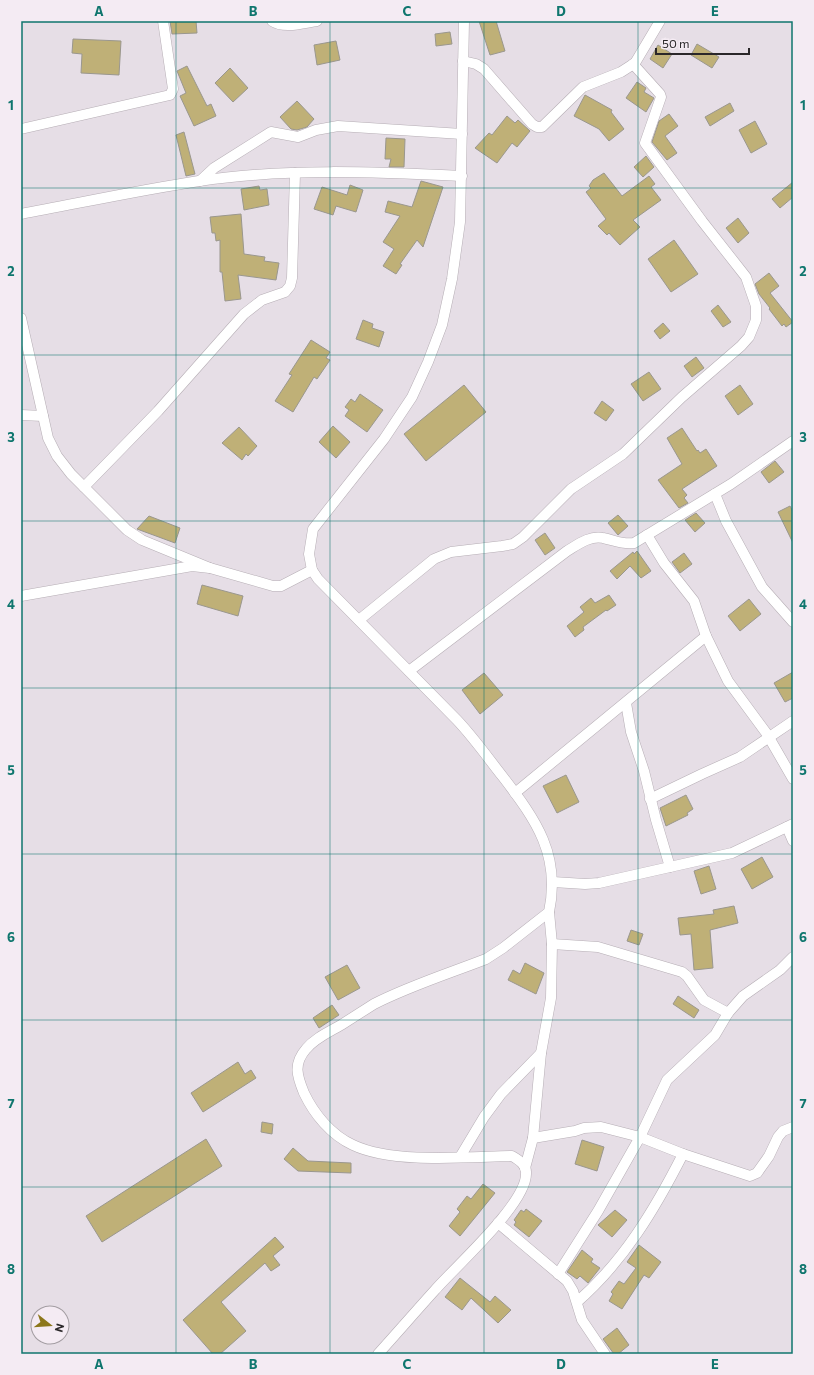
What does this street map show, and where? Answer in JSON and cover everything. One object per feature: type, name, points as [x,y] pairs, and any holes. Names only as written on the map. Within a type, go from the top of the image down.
[{"type":"street","points":[[21,130],[170,95],[173,89],[162,21]]},
{"type":"street","points":[[272,21],[292,25],[317,21]]},
{"type":"street","points":[[378,1354],[454,1269],[498,1223],[521,1190],[526,1174],[533,1138],[541,1053],[551,998],[552,944],[549,912],[553,882],[550,859],[539,828],[515,793],[472,736],[318,579],[312,570],[309,554],[313,529],[384,439],[412,397],[428,362],[442,325],[452,280],[460,222],[464,21]]},
{"type":"street","points":[[463,61],[476,64],[484,69],[537,127],[546,124],[583,87],[621,72],[633,64],[641,54],[660,21]]},
{"type":"street","points":[[359,620],[434,559],[451,552],[513,544],[523,537],[571,489],[622,454],[682,397],[742,346],[754,327],[756,306],[746,277],[645,144],[660,94],[633,64]]},
{"type":"street","points":[[200,181],[214,168],[271,132],[298,137],[316,130],[338,126],[462,134]]},
{"type":"street","points":[[21,214],[200,181],[295,173],[381,172],[462,176]]},
{"type":"street","points":[[84,487],[158,411],[244,314],[262,300],[285,292],[290,286],[295,173]]},
{"type":"street","points":[[21,318],[48,438],[57,456],[71,474],[127,530],[142,540],[210,568],[273,586],[281,586],[312,570]]},
{"type":"street","points":[[21,415],[43,416]]},
{"type":"street","points":[[409,671],[567,551],[584,541],[602,538],[626,544],[634,543],[715,494],[793,441]]},
{"type":"street","points":[[715,494],[726,521],[762,587],[793,622]]},
{"type":"street","points":[[647,535],[664,564],[694,601],[706,636],[728,681],[769,737],[793,779]]},
{"type":"street","points":[[21,596],[192,566],[210,568]]},
{"type":"street","points":[[515,793],[706,636]]},
{"type":"street","points":[[626,703],[631,732],[644,771],[650,799],[670,867]]},
{"type":"street","points":[[650,799],[740,757],[793,721]]},
{"type":"street","points":[[553,882],[585,884],[599,883],[732,853],[790,826],[793,841]]},
{"type":"street","points":[[526,1168],[519,1160],[512,1156],[416,1157],[364,1149],[344,1140],[312,1110],[298,1078],[296,1068],[299,1058],[317,1039],[375,1004],[486,959],[503,948],[549,912]]},
{"type":"street","points":[[552,944],[598,947],[682,972],[687,976],[704,1000],[728,1013]]},
{"type":"street","points":[[558,1274],[591,1222],[640,1137],[667,1080],[715,1036],[728,1013],[743,996],[780,970],[793,957]]},
{"type":"street","points":[[460,1157],[484,1117],[501,1094],[541,1053]]},
{"type":"street","points":[[533,1138],[575,1131],[584,1128],[602,1127],[640,1137],[744,1175],[754,1175],[769,1156],[778,1137],[783,1131],[793,1127]]},
{"type":"street","points":[[577,1302],[598,1284],[623,1254],[649,1218],[684,1154]]},
{"type":"street","points":[[498,1223],[570,1285],[585,1325],[601,1346],[605,1354]]},
{"type":"building","points":[[170,21],[196,21],[197,33],[172,34]]},
{"type":"building","points":[[479,21],[496,21],[505,51],[490,55]]},
{"type":"building","points":[[450,32],[452,44],[436,46],[435,34]]},
{"type":"building","points":[[73,39],[121,41],[119,75],[81,73],[82,54],[72,53]]},
{"type":"building","points":[[336,41],[340,60],[317,65],[314,45]]},
{"type":"building","points":[[697,44],[719,57],[712,68],[691,55]]},
{"type":"building","points":[[658,45],[672,54],[663,68],[650,59]]},
{"type":"building","points":[[187,66],[207,106],[211,104],[216,116],[194,126],[180,96],[186,93],[177,71]]},
{"type":"building","points":[[230,68],[248,88],[233,102],[215,83]]},
{"type":"building","points":[[637,82],[646,88],[644,92],[654,98],[646,112],[626,98]]},
{"type":"building","points":[[585,95],[612,110],[611,112],[624,129],[609,141],[599,129],[574,116]]},
{"type":"building","points":[[297,101],[314,119],[307,127],[297,130],[291,129],[280,117]]},
{"type":"building","points":[[730,103],[734,111],[710,126],[705,117]]},
{"type":"building","points":[[669,114],[678,126],[665,136],[677,153],[667,160],[652,142],[659,121]]},
{"type":"building","points":[[507,116],[515,123],[518,120],[530,131],[517,147],[512,143],[497,163],[475,148],[489,133],[492,135]]},
{"type":"building","points":[[755,121],[767,144],[751,153],[739,130]]},
{"type":"building","points":[[184,132],[195,174],[186,176],[176,135]]},
{"type":"building","points":[[386,138],[405,139],[404,167],[389,167],[391,159],[385,159]]},
{"type":"building","points":[[646,156],[654,167],[643,177],[634,167]]},
{"type":"building","points":[[604,173],[622,196],[649,176],[655,184],[651,187],[661,200],[633,220],[640,227],[620,245],[609,233],[607,235],[598,226],[606,219],[586,192],[591,188],[589,186],[593,180]]},
{"type":"building","points":[[421,181],[443,187],[423,247],[417,240],[400,264],[402,265],[396,274],[383,266],[394,249],[383,242],[400,216],[385,212],[388,201],[412,207]]},
{"type":"building","points":[[793,182],[793,197],[780,208],[772,199]]},
{"type":"building","points":[[350,185],[363,190],[356,212],[336,206],[333,215],[314,209],[322,187],[347,195]]},
{"type":"building","points":[[259,186],[260,190],[267,189],[269,205],[244,210],[241,189]]},
{"type":"building","points":[[241,214],[244,254],[265,257],[264,261],[279,263],[276,280],[238,275],[241,299],[225,301],[222,272],[220,272],[220,240],[216,241],[215,233],[212,233],[210,217]]},
{"type":"building","points":[[738,218],[749,233],[738,243],[726,228]]},
{"type":"building","points":[[674,240],[698,274],[671,292],[648,259]]},
{"type":"building","points":[[769,273],[779,286],[770,293],[793,322],[786,327],[784,324],[782,326],[769,309],[770,308],[759,294],[755,284]]},
{"type":"building","points":[[718,305],[731,322],[723,327],[711,311]]},
{"type":"building","points":[[363,320],[373,324],[372,328],[384,332],[379,347],[356,339]]},
{"type":"building","points":[[663,323],[670,331],[660,339],[654,331]]},
{"type":"building","points":[[311,340],[330,352],[326,358],[330,360],[317,379],[314,377],[293,412],[275,401],[292,375],[289,374]]},
{"type":"building","points":[[696,357],[704,368],[692,377],[684,366]]},
{"type":"building","points":[[649,372],[661,389],[643,401],[631,384]]},
{"type":"building","points":[[464,385],[486,412],[426,461],[404,434]]},
{"type":"building","points":[[740,385],[753,404],[738,415],[725,396]]},
{"type":"building","points":[[360,394],[383,410],[367,432],[345,416],[349,410],[345,407],[351,399],[355,402]]},
{"type":"building","points":[[602,401],[614,410],[606,421],[594,413]]},
{"type":"building","points":[[333,426],[350,442],[336,458],[319,442]]},
{"type":"building","points":[[239,427],[257,446],[248,456],[246,454],[242,460],[222,443]]},
{"type":"building","points":[[682,428],[697,451],[698,450],[700,453],[706,449],[717,466],[682,489],[687,495],[684,498],[688,503],[679,508],[658,480],[682,464],[667,438]]},
{"type":"building","points":[[775,461],[784,472],[769,483],[761,472]]},
{"type":"building","points":[[790,506],[793,512],[793,543],[778,512]]},
{"type":"building","points":[[696,513],[705,523],[695,532],[685,520]]},
{"type":"building","points":[[618,515],[628,526],[618,535],[608,523]]},
{"type":"building","points":[[149,516],[180,528],[175,543],[137,529]]},
{"type":"building","points":[[545,533],[555,548],[545,555],[535,540]]},
{"type":"building","points":[[637,551],[651,571],[641,578],[630,566],[617,579],[610,571],[633,552],[634,554]]},
{"type":"building","points":[[684,553],[692,564],[680,573],[672,562]]},
{"type":"building","points":[[202,585],[243,596],[238,616],[197,604]]},
{"type":"building","points":[[609,595],[616,605],[607,611],[606,610],[583,627],[584,630],[575,637],[567,626],[584,612],[580,607],[591,598],[595,603]]},
{"type":"building","points":[[749,599],[761,614],[740,631],[728,616]]},
{"type":"building","points":[[793,672],[793,698],[785,702],[774,683]]},
{"type":"building","points":[[484,673],[503,695],[480,714],[462,690]]},
{"type":"building","points":[[566,775],[579,802],[557,813],[543,786]]},
{"type":"building","points":[[686,795],[693,809],[687,813],[688,815],[666,826],[660,808]]},
{"type":"building","points":[[762,857],[773,877],[752,889],[741,869]]},
{"type":"building","points":[[709,866],[716,889],[701,894],[694,871]]},
{"type":"building","points":[[734,906],[738,923],[710,930],[713,968],[694,970],[691,934],[680,935],[678,918],[714,914],[713,910]]},
{"type":"building","points":[[631,930],[643,934],[639,945],[627,941]]},
{"type":"building","points":[[525,963],[544,973],[536,994],[508,980],[513,970],[520,974]]},
{"type":"building","points":[[347,965],[360,988],[338,1000],[325,977]]},
{"type":"building","points":[[678,996],[699,1010],[694,1018],[673,1004]]},
{"type":"building","points":[[332,1005],[339,1015],[319,1028],[313,1018]]},
{"type":"building","points":[[238,1062],[245,1074],[251,1070],[256,1078],[203,1112],[191,1093]]},
{"type":"building","points":[[262,1122],[273,1124],[272,1134],[261,1132]]},
{"type":"building","points":[[206,1139],[222,1166],[102,1242],[86,1216]]},
{"type":"building","points":[[582,1140],[604,1147],[597,1171],[575,1164]]},
{"type":"building","points":[[293,1148],[308,1161],[351,1163],[351,1173],[298,1171],[284,1159]]},
{"type":"building","points":[[483,1184],[495,1193],[460,1236],[449,1226],[460,1212],[457,1209],[467,1196],[471,1199]]},
{"type":"building","points":[[526,1209],[542,1221],[529,1237],[514,1225],[516,1222],[514,1220],[521,1210],[524,1212]]},
{"type":"building","points":[[615,1210],[627,1220],[612,1237],[598,1225]]},
{"type":"building","points":[[275,1237],[284,1247],[273,1256],[280,1265],[271,1271],[265,1263],[221,1302],[246,1331],[220,1354],[213,1354],[183,1320]]},
{"type":"building","points":[[639,1245],[661,1262],[649,1278],[644,1275],[622,1309],[609,1301],[613,1294],[611,1292],[619,1281],[624,1284],[636,1268],[627,1262]]},
{"type":"building","points":[[582,1250],[593,1259],[591,1262],[600,1268],[588,1283],[580,1276],[577,1279],[567,1272]]},
{"type":"building","points":[[460,1278],[490,1302],[495,1296],[511,1310],[498,1323],[471,1298],[462,1310],[445,1297]]},
{"type":"building","points":[[617,1328],[629,1345],[618,1354],[614,1354],[603,1339]]}]
